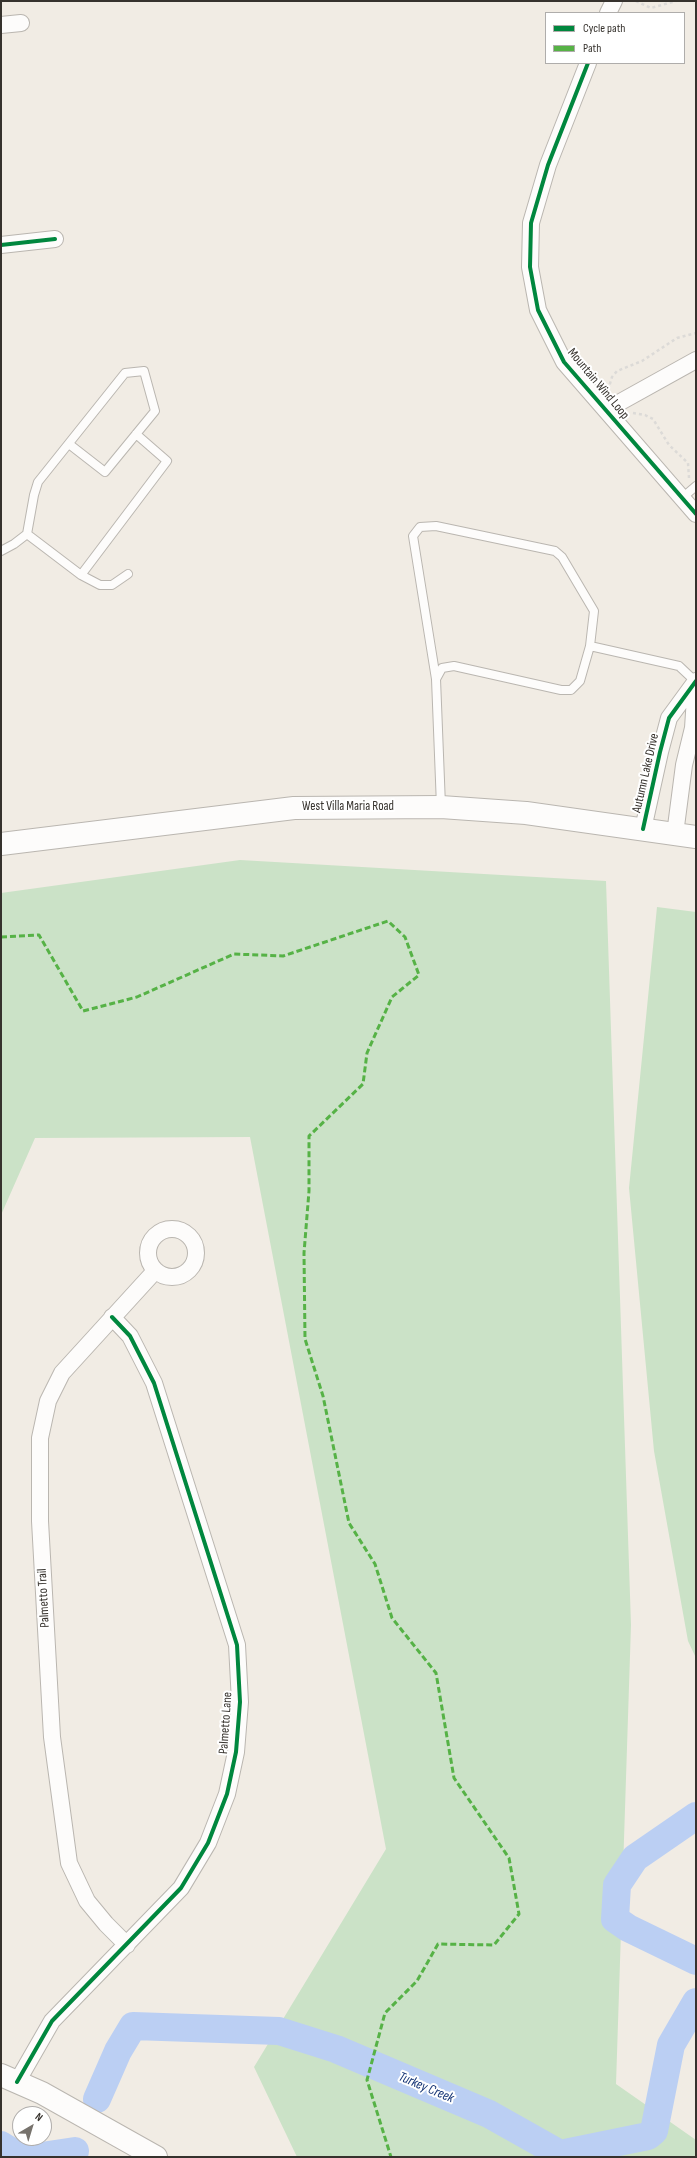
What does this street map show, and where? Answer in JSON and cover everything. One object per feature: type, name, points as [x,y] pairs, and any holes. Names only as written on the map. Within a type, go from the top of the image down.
[{"type":"main road","name":"West Villa Maria Road","points":[[1,844],[294,808],[442,807],[526,813],[696,838]]},
{"type":"main road","points":[[9,2079],[42,2093],[156,2157]]},
{"type":"street","points":[[608,12],[614,1]]},
{"type":"street","points":[[1,25],[21,23]]},
{"type":"street","name":"Mountain Wind Loop","points":[[588,64],[548,165],[531,223],[530,267],[538,310],[564,362],[696,514]]},
{"type":"street","points":[[1,245],[55,239]]},
{"type":"street","points":[[606,410],[696,360]]},
{"type":"street","points":[[675,834],[684,765],[693,728],[696,681]]},
{"type":"street","name":"Autumn Lake Drive","points":[[643,829],[669,718],[696,681]]},
{"type":"street","name":"Palmetto Trail","points":[[127,1945],[106,1924],[87,1901],[69,1863],[52,1737],[40,1521],[40,1438],[48,1401],[62,1373],[112,1317],[156,1272]]},
{"type":"street","name":"Palmetto Lane","points":[[9,2079],[52,2021],[181,1888],[208,1843],[227,1794],[236,1752],[240,1702],[237,1645],[154,1383],[130,1336],[112,1317]]},
{"type":"lane","points":[[1,551],[14,544],[27,534],[34,495],[38,482],[125,373],[144,371],[155,411],[105,472],[69,444]]},
{"type":"lane","points":[[81,575],[167,461],[136,434]]},
{"type":"lane","points":[[682,498],[696,486]]},
{"type":"lane","points":[[436,679],[442,668],[454,666],[561,690],[571,690],[580,681],[590,646],[594,611],[562,557],[555,551],[436,526],[420,527],[412,536],[436,679],[442,807]]},
{"type":"lane","points":[[27,534],[81,575],[100,585],[112,585],[128,574]]},
{"type":"lane","points":[[590,646],[679,666],[696,681]]},
{"type":"path","points":[[636,1],[651,8],[676,1]]},
{"type":"green space","points":[[240,860],[606,881],[631,1625],[616,2084],[696,2140],[696,2157],[297,2157],[254,2067],[386,1849],[250,1137],[35,1138],[1,1215],[1,893]]},
{"type":"green space","points":[[657,907],[696,912],[696,1658],[688,1641],[654,1451],[629,1188]]},
{"type":"waterway","name":"Turkey Creek","points":[[696,1816],[635,1858],[617,1885],[615,1919],[628,1928],[696,1961]]},
{"type":"waterway","name":"Turkey Creek","points":[[97,2099],[118,2051],[133,2026],[279,2031],[336,2049],[489,2114],[560,2154],[648,2136],[654,2131],[671,2045],[696,2002]]},
{"type":"waterway","name":"Turkey Creek","points":[[1,2145],[20,2157]]},
{"type":"waterway","name":"Turkey Creek","points":[[35,2157],[75,2151]]},
{"type":"marked path","points":[[1,937],[39,935],[83,1011],[137,997],[234,954],[283,956],[388,921],[405,937],[419,975],[392,997],[367,1053],[363,1084],[309,1136],[309,1191],[304,1253],[305,1339],[323,1396],[349,1523],[375,1564],[392,1618],[436,1673],[454,1778],[509,1858],[519,1914],[494,1945],[438,1944],[417,1981],[385,2013],[367,2080],[391,2157]]},
{"type":"cycle path","points":[[588,64],[548,165],[531,223],[530,267],[538,310],[564,362],[696,514]]},
{"type":"cycle path","points":[[1,245],[55,239]]},
{"type":"cycle path","points":[[643,829],[669,718],[696,681]]},
{"type":"cycle path","points":[[17,2082],[52,2021],[181,1888],[208,1843],[227,1794],[236,1752],[240,1702],[237,1645],[154,1383],[130,1336],[112,1317]]}]
